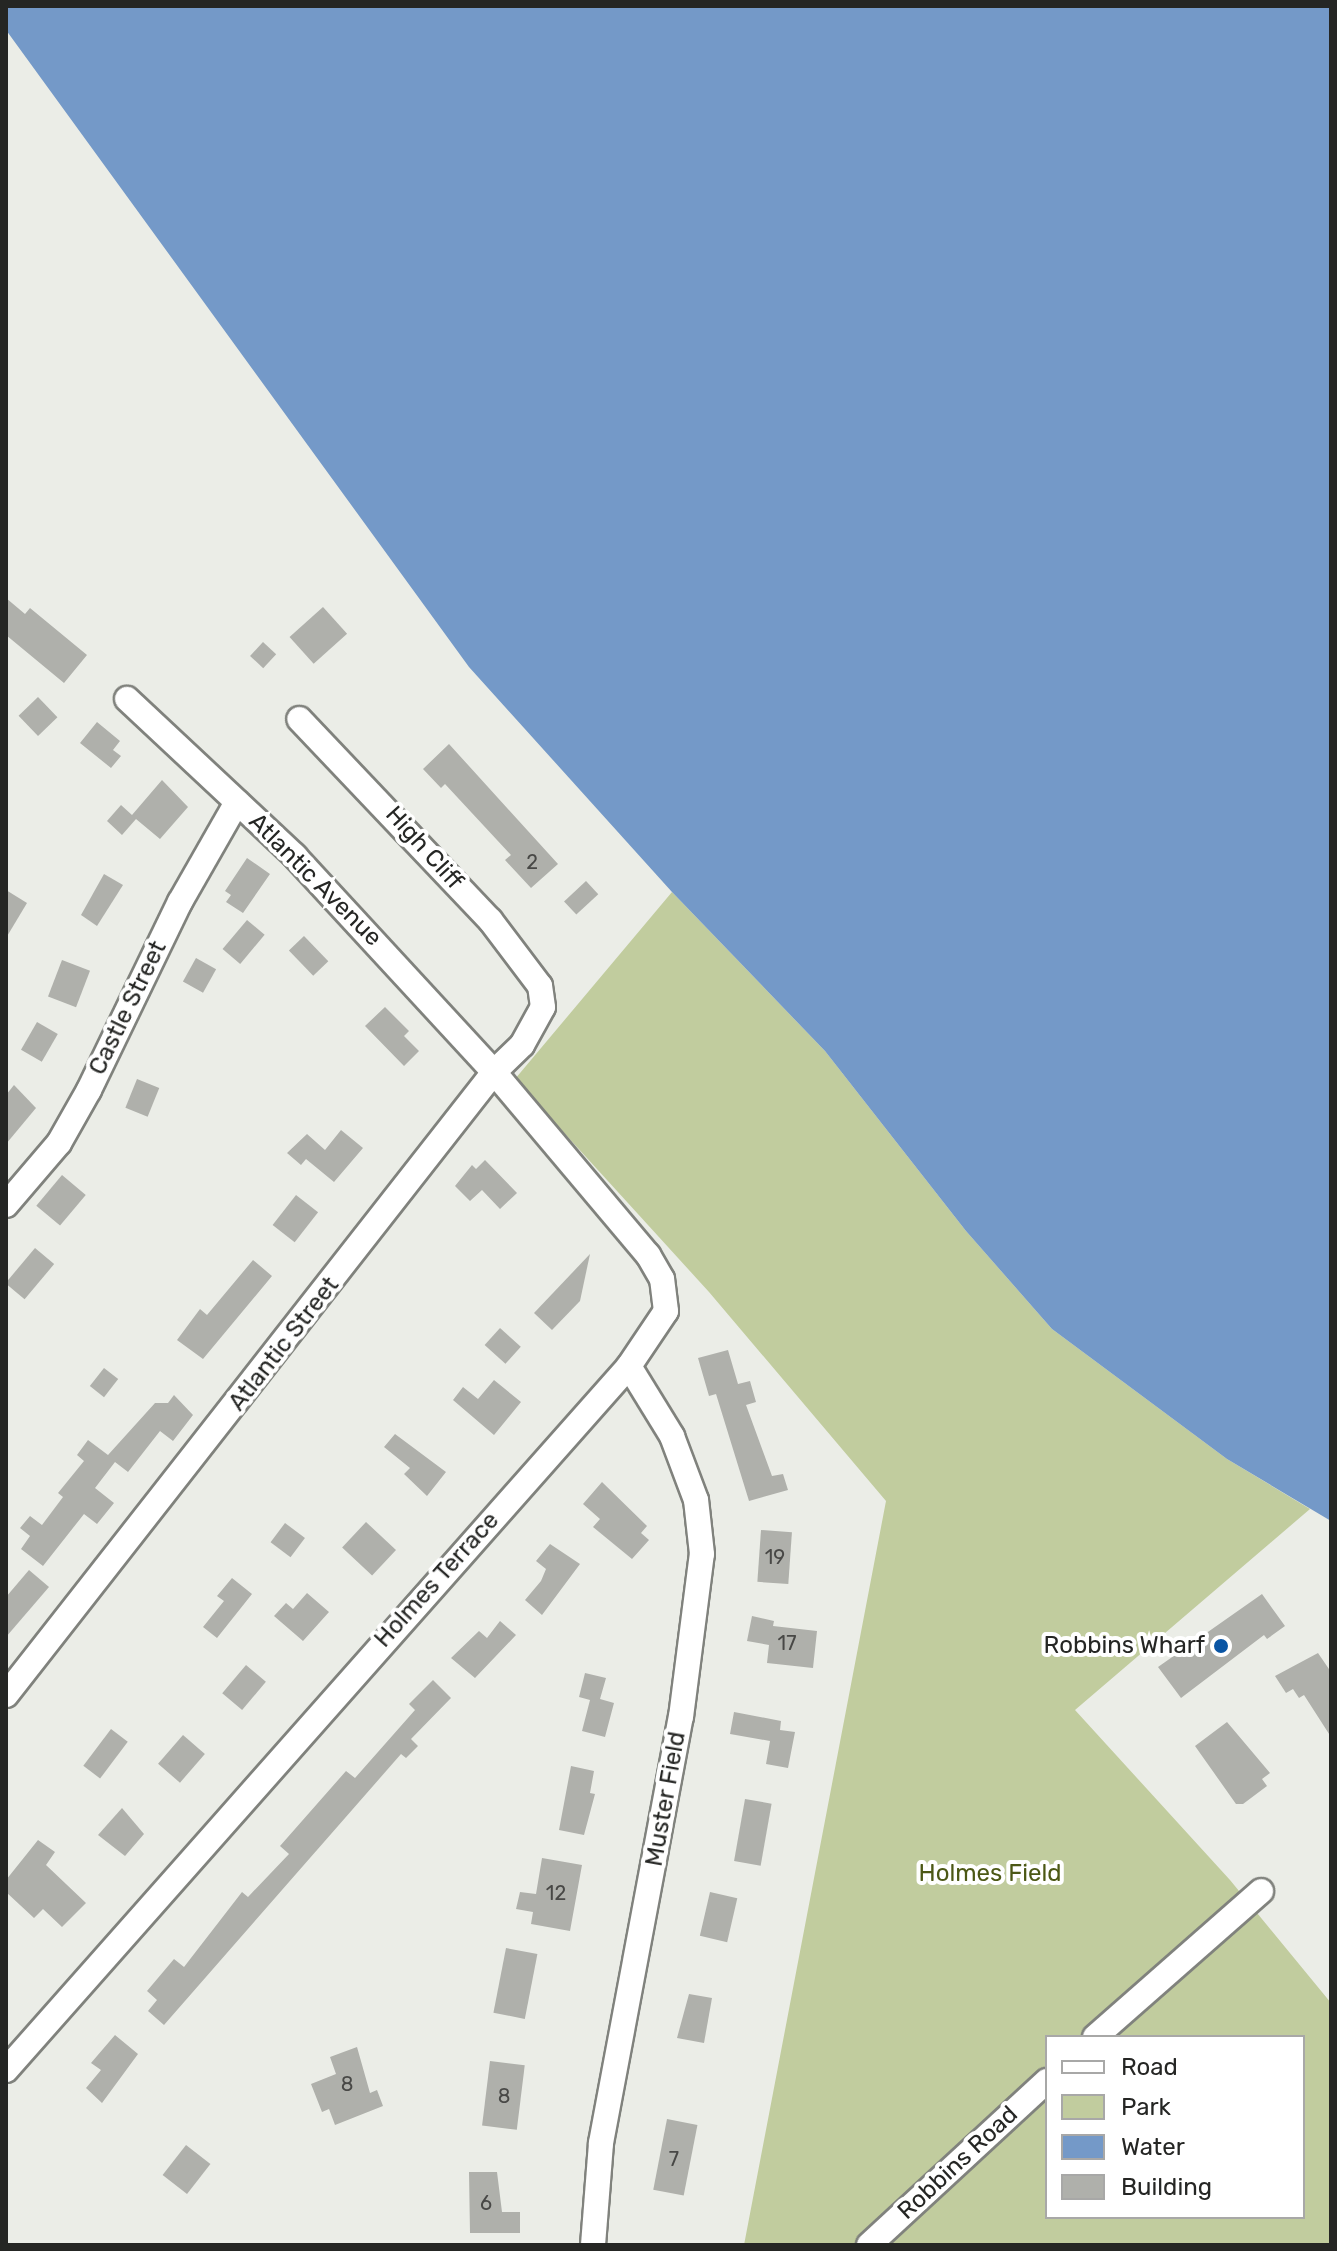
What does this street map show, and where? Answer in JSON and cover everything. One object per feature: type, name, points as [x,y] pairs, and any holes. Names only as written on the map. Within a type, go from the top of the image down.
[{"type":"street","name":"Atlantic Avenue","points":[[127,699],[295,856],[494,1072]]},
{"type":"street","name":"High Cliff","points":[[299,719],[490,920],[540,986]]},
{"type":"street","name":"Castle Street","points":[[6,1205],[59,1143],[89,1090],[180,902],[237,802]]},
{"type":"street","name":"Atlantic Street","points":[[6,1695],[494,1072],[535,1027],[543,1007],[540,986]]},
{"type":"street","name":"Holmes Terrace","points":[[6,2070],[629,1366],[666,1311],[662,1279],[494,1072]]},
{"type":"street","name":"Muster Field","points":[[593,2245],[601,2143],[681,1717],[702,1554],[696,1500],[672,1436],[629,1366]]},
{"type":"street","points":[[1097,2035],[1261,1891]]},
{"type":"street","name":"Robbins Road","points":[[869,2245],[1045,2083]]},
{"type":"green space","name":"Holmes Field","points":[[672,892],[825,1051],[966,1231],[1052,1329],[1227,1459],[1310,1509],[1075,1710],[1230,1880],[1331,2003],[1331,2245],[744,2245],[886,1501],[709,1292],[515,1079]]},
{"type":"water","points":[[6,6],[1331,6],[1331,1521],[1227,1459],[1052,1329],[966,1231],[825,1051],[672,892],[469,667],[6,30]]},
{"type":"building","points":[[6,598],[25,614],[30,608],[87,655],[64,683],[6,635]]},
{"type":"building","points":[[323,607],[347,634],[314,664],[290,637]]},
{"type":"building","points":[[263,642],[276,654],[263,668],[250,656]]},
{"type":"building","points":[[38,697],[57,717],[38,736],[19,716]]},
{"type":"building","points":[[97,722],[120,741],[113,750],[121,756],[111,768],[80,743]]},
{"type":"building","points":[[449,744],[558,864],[531,888],[505,860],[511,855],[445,784],[441,788],[423,769]]},
{"type":"building","points":[[162,780],[188,807],[160,839],[136,819],[122,835],[107,821],[121,805],[132,815]]},
{"type":"building","points":[[247,858],[270,874],[243,913],[226,902],[231,895],[225,891]]},
{"type":"building","points":[[104,874],[123,885],[97,926],[81,915]]},
{"type":"building","points":[[586,881],[598,894],[576,915],[564,901]]},
{"type":"building","points":[[6,890],[27,903],[6,938]]},
{"type":"building","points":[[247,920],[265,935],[240,964],[223,949]]},
{"type":"building","points":[[304,936],[328,961],[313,976],[289,951]]},
{"type":"building","points":[[196,958],[216,969],[203,993],[183,982]]},
{"type":"building","points":[[62,960],[90,971],[76,1007],[48,996]]},
{"type":"building","points":[[385,1007],[409,1031],[404,1036],[419,1051],[404,1066],[365,1026]]},
{"type":"building","points":[[37,1022],[58,1034],[42,1062],[21,1050]]},
{"type":"building","points":[[137,1079],[159,1088],[148,1117],[125,1108]]},
{"type":"building","points":[[14,1085],[36,1108],[6,1144],[6,1095]]},
{"type":"building","points":[[341,1130],[363,1148],[334,1182],[306,1159],[301,1165],[287,1153],[307,1134],[325,1150]]},
{"type":"building","points":[[485,1160],[517,1193],[500,1209],[482,1190],[470,1201],[455,1186],[472,1165],[476,1169]]},
{"type":"building","points":[[62,1175],[86,1195],[60,1226],[36,1206]]},
{"type":"building","points":[[296,1195],[318,1212],[295,1242],[273,1225]]},
{"type":"building","points":[[35,1248],[54,1264],[25,1299],[6,1283]]},
{"type":"building","points":[[590,1254],[580,1301],[552,1330],[534,1313]]},
{"type":"building","points":[[253,1260],[272,1276],[203,1359],[177,1340],[200,1309],[207,1315]]},
{"type":"building","points":[[500,1328],[521,1347],[505,1364],[485,1345]]},
{"type":"building","points":[[728,1350],[738,1384],[750,1381],[756,1402],[746,1405],[772,1476],[783,1474],[788,1490],[749,1501],[716,1394],[709,1396],[698,1358]]},
{"type":"building","points":[[104,1368],[118,1379],[104,1397],[90,1386]]},
{"type":"building","points":[[494,1380],[521,1402],[494,1435],[453,1400],[463,1387],[478,1399]]},
{"type":"building","points":[[174,1395],[193,1415],[173,1441],[160,1431],[128,1472],[115,1462],[95,1488],[114,1503],[97,1524],[84,1514],[43,1566],[21,1549],[30,1536],[20,1528],[30,1516],[42,1525],[63,1497],[58,1493],[84,1461],[77,1455],[88,1440],[108,1455],[155,1403],[168,1403]]},
{"type":"building","points":[[395,1434],[446,1472],[427,1496],[404,1474],[410,1468],[384,1447]]},
{"type":"building","points":[[602,1482],[647,1526],[641,1533],[649,1540],[632,1559],[593,1527],[600,1519],[583,1504]]},
{"type":"building","points":[[366,1522],[396,1550],[372,1576],[342,1548]]},
{"type":"building","points":[[285,1523],[305,1538],[291,1557],[271,1542]]},
{"type":"building","points":[[761,1530],[792,1532],[788,1584],[757,1582]]},
{"type":"building","points":[[550,1544],[580,1564],[542,1615],[525,1600],[541,1581],[546,1569],[536,1561]]},
{"type":"building","points":[[29,1570],[49,1587],[6,1637],[6,1597]]},
{"type":"building","points":[[232,1578],[252,1594],[217,1638],[203,1627],[224,1601],[217,1596]]},
{"type":"building","points":[[307,1593],[329,1612],[303,1641],[274,1616],[286,1603],[293,1609]]},
{"type":"building","name":"Robbins Wharf","points":[[1262,1594],[1285,1626],[1267,1639],[1264,1635],[1181,1698],[1158,1667]]},
{"type":"building","points":[[752,1616],[774,1621],[773,1626],[817,1631],[813,1668],[767,1663],[769,1645],[747,1641]]},
{"type":"building","points":[[500,1621],[516,1635],[475,1678],[451,1658],[479,1631],[487,1638]]},
{"type":"building","name":"Robbins Wharf","points":[[1318,1653],[1331,1672],[1331,1737],[1304,1695],[1299,1698],[1293,1689],[1286,1693],[1275,1676]]},
{"type":"building","points":[[246,1665],[266,1682],[242,1710],[222,1693]]},
{"type":"building","points":[[585,1673],[606,1678],[600,1699],[614,1703],[605,1737],[582,1731],[590,1700],[579,1697]]},
{"type":"building","points":[[433,1680],[451,1698],[411,1739],[418,1746],[406,1758],[401,1754],[164,2025],[148,2011],[157,2000],[147,1991],[174,1959],[184,1967],[242,1892],[248,1897],[289,1854],[280,1846],[346,1771],[355,1778],[415,1710],[409,1704]]},
{"type":"building","points":[[734,1712],[781,1721],[780,1730],[795,1732],[788,1768],[766,1764],[770,1741],[730,1734]]},
{"type":"building","name":"Robbins Wharf","points":[[1227,1722],[1270,1773],[1262,1779],[1267,1786],[1243,1804],[1236,1804],[1195,1746]]},
{"type":"building","points":[[111,1729],[128,1742],[100,1778],[83,1766]]},
{"type":"building","points":[[183,1735],[205,1754],[180,1783],[158,1764]]},
{"type":"building","points":[[571,1766],[594,1771],[590,1793],[595,1794],[584,1835],[559,1830]]},
{"type":"building","points":[[745,1799],[772,1804],[761,1866],[734,1861]]},
{"type":"building","points":[[122,1808],[144,1834],[125,1856],[98,1835]]},
{"type":"building","points":[[38,1840],[55,1852],[46,1865],[86,1903],[62,1927],[43,1909],[34,1918],[6,1892],[6,1880]]},
{"type":"building","points":[[542,1858],[582,1865],[570,1931],[531,1924],[533,1912],[516,1909],[520,1892],[536,1894]]},
{"type":"building","points":[[710,1892],[737,1898],[727,1942],[700,1936]]},
{"type":"building","points":[[506,1948],[537,1954],[525,2019],[493,2013]]},
{"type":"building","points":[[689,1994],[712,1998],[704,2043],[677,2038]]},
{"type":"building","points":[[115,2035],[138,2054],[102,2103],[86,2088],[101,2070],[91,2063]]},
{"type":"building","points":[[357,2047],[370,2093],[377,2090],[383,2106],[335,2125],[329,2109],[322,2112],[311,2084],[336,2074],[330,2057]]},
{"type":"building","points":[[490,2061],[525,2065],[517,2130],[482,2126]]},
{"type":"building","points":[[667,2119],[697,2125],[684,2196],[653,2190]]},
{"type":"building","points":[[186,2145],[210,2164],[187,2194],[163,2175]]},
{"type":"building","points":[[469,2172],[497,2172],[502,2212],[520,2212],[520,2233],[470,2233]]},
{"type":"place","name":"Robbins Wharf","points":[[1221,1646]]}]
